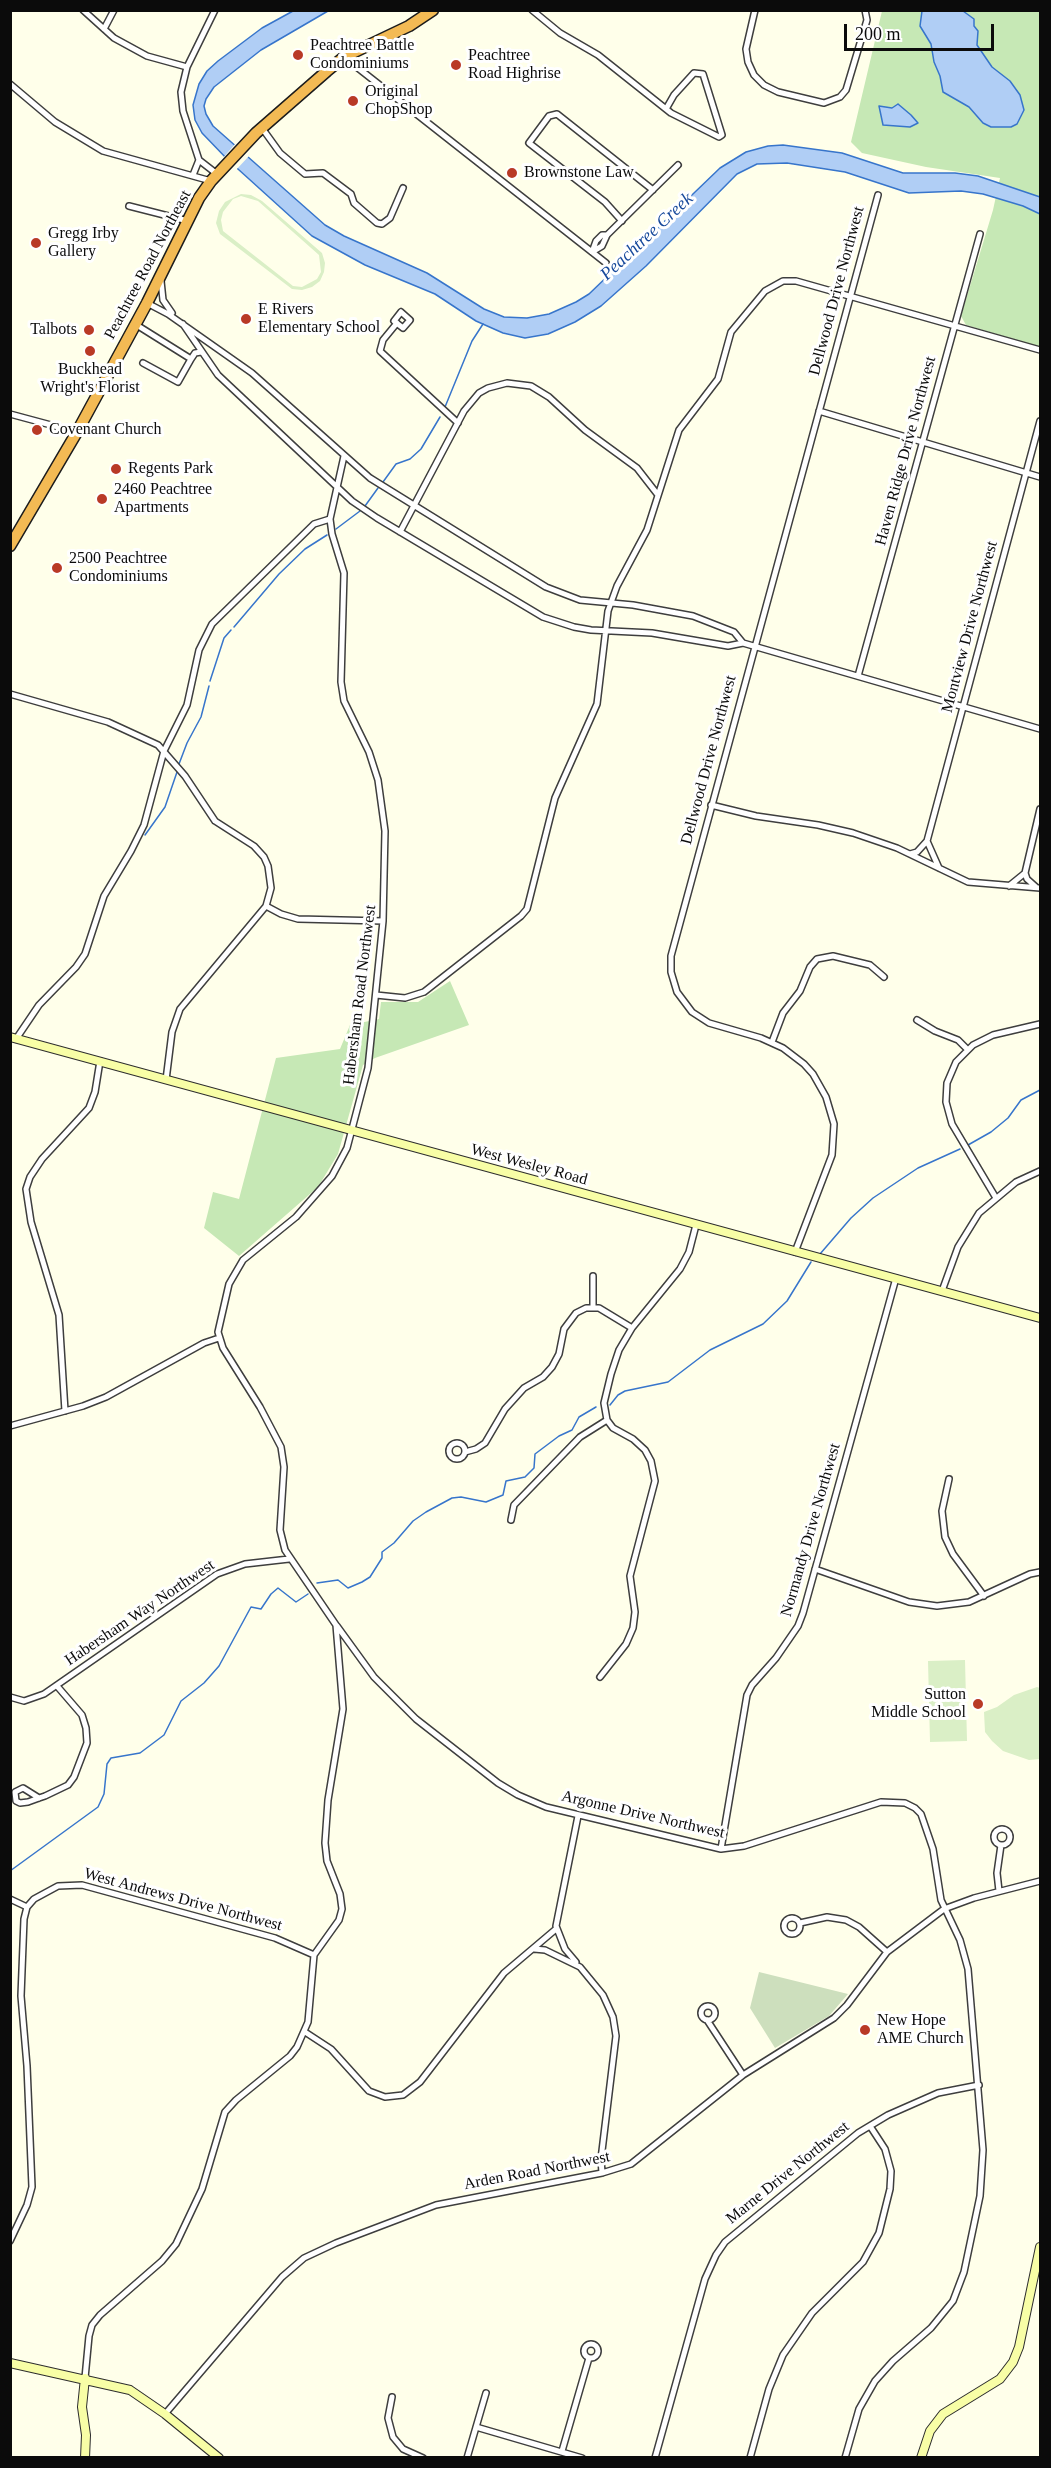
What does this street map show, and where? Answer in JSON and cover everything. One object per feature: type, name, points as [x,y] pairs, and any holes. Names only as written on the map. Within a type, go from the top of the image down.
[{"type":"highway","name":"Peachtree Road Northeast","points":[[11,543],[77,432],[147,303],[199,198],[218,173],[259,130],[344,57],[409,26],[433,10]]},
{"type":"street","points":[[83,10],[104,29],[147,56],[187,67]]},
{"type":"street","points":[[104,29],[114,10]]},
{"type":"street","points":[[215,10],[187,67],[182,83],[181,102],[200,160],[218,173]]},
{"type":"street","points":[[532,10],[560,33],[598,55],[666,109],[685,122],[719,138],[722,135],[703,74],[694,73],[674,95],[666,109]]},
{"type":"street","points":[[754,10],[746,49],[748,62],[754,75],[770,89],[824,103],[840,97],[846,90],[867,20],[867,10]]},
{"type":"street","points":[[344,57],[606,263]]},
{"type":"street","points":[[10,84],[55,122],[103,151],[193,175],[218,173]]},
{"type":"street","points":[[622,221],[606,202],[528,143],[549,116],[557,114],[653,190]]},
{"type":"street","points":[[259,130],[280,153],[305,174],[323,173],[351,194],[354,203],[377,223],[382,224],[390,218],[403,188]]},
{"type":"street","points":[[193,175],[200,160]]},
{"type":"street","points":[[592,252],[596,241],[602,235],[607,235],[678,165]]},
{"type":"street","name":"Dellwood Drive Northwest","points":[[795,1252],[829,1166],[834,1142],[834,1124],[826,1097],[813,1074],[795,1056],[772,1042],[716,1026],[701,1019],[683,1002],[672,980],[670,964],[672,949],[878,195]]},
{"type":"street","points":[[129,206],[188,220]]},
{"type":"street","name":"Haven Ridge Drive Northwest","points":[[858,676],[980,234]]},
{"type":"street","points":[[162,273],[163,300],[176,319]]},
{"type":"street","points":[[375,995],[405,998],[424,992],[521,916],[530,900],[558,792],[597,704],[606,631],[617,586],[647,530],[679,430],[718,379],[731,332],[765,291],[777,283],[790,281],[1041,350]]},
{"type":"street","points":[[147,303],[176,319],[261,381],[370,478],[413,507],[554,591],[580,600],[665,609],[693,616],[734,632],[743,643],[754,647],[1041,729]]},
{"type":"street","points":[[397,323],[383,340],[380,351],[458,423]]},
{"type":"street","points":[[135,324],[191,359]]},
{"type":"street","points":[[183,324],[218,375],[338,489],[400,532],[543,617],[574,627],[652,633],[728,646],[743,643]]},
{"type":"street","points":[[143,363],[178,382],[195,353],[201,352]]},
{"type":"street","points":[[400,532],[471,402],[488,388],[507,383],[531,386],[549,397],[585,430],[637,468],[649,480],[658,495]]},
{"type":"street","points":[[819,411],[1041,477]]},
{"type":"street","points":[[10,414],[77,432]]},
{"type":"street","name":"Montview Drive Northwest","points":[[927,841],[1041,421]]},
{"type":"street","points":[[13,1038],[85,954],[104,896],[131,852],[144,825],[164,751],[187,705],[199,650],[212,624],[314,524],[330,519],[344,456]]},
{"type":"street","name":"Habersham Road Northwest","points":[[219,1338],[218,1325],[224,1298],[236,1270],[250,1252],[296,1217],[322,1190],[341,1161],[352,1131],[368,1068],[383,921],[384,814],[378,780],[369,752],[349,713],[342,693],[340,645],[344,573],[332,534],[330,519]]},
{"type":"street","points":[[10,694],[108,722],[140,736],[164,751],[185,776],[214,821],[254,846],[264,856],[272,882],[266,906],[180,1009],[172,1032],[166,1080]]},
{"type":"street","points":[[711,805],[756,816],[839,829],[910,854],[968,882],[1039,888]]},
{"type":"street","points":[[1039,888],[1027,879],[1025,873],[1041,809]]},
{"type":"street","points":[[910,854],[917,852],[927,841],[940,869]]},
{"type":"street","points":[[1009,886],[1025,873]]},
{"type":"street","points":[[266,906],[298,919],[383,921]]},
{"type":"street","points":[[772,1042],[783,1013],[800,992],[810,967],[817,959],[833,956],[870,965],[884,978]]},
{"type":"street","points":[[917,1020],[935,1031],[958,1040],[967,1049]]},
{"type":"street","points":[[996,1198],[957,1136],[946,1108],[949,1076],[956,1062],[967,1049],[993,1035],[1041,1024]]},
{"type":"street","name":"West Wesley Road","points":[[13,1038],[1041,1318]]},
{"type":"street","points":[[65,1411],[59,1315],[31,1222],[26,1190],[30,1177],[42,1159],[89,1108],[95,1092],[100,1061]]},
{"type":"street","points":[[942,1291],[963,1237],[979,1213],[1016,1182],[1041,1171]]},
{"type":"street","points":[[600,1677],[626,1644],[633,1628],[634,1612],[630,1576],[655,1481],[651,1461],[645,1450],[633,1439],[613,1428],[607,1420],[604,1403],[610,1374],[619,1350],[632,1328],[680,1269],[689,1252],[696,1225]]},
{"type":"street","points":[[593,1276],[593,1308]]},
{"type":"street","name":"Normandy Drive Northwest","points":[[721,1848],[747,1695],[752,1685],[776,1658],[798,1626],[896,1278]]},
{"type":"street","points":[[465,1452],[485,1443],[505,1409],[524,1388],[543,1377],[552,1367],[559,1354],[564,1329],[570,1319],[581,1310],[593,1308],[604,1310],[632,1328]]},
{"type":"street","points":[[10,1426],[106,1397],[204,1343],[219,1338],[281,1447],[284,1467],[281,1540],[289,1559],[336,1625],[343,1709],[328,1800],[325,1844],[327,1861],[340,1894],[342,1909],[339,1920],[314,1955],[310,2012],[305,2032],[290,2056],[236,2100],[225,2112],[201,2189],[176,2244],[162,2261],[100,2315],[92,2325],[82,2407],[86,2435],[85,2457]]},
{"type":"street","points":[[511,1520],[514,1505],[580,1437],[607,1420]]},
{"type":"street","points":[[949,1479],[942,1511],[945,1537],[953,1554],[984,1596]]},
{"type":"street","name":"Habersham Way Northwest","points":[[10,1697],[19,1700],[33,1699],[57,1686],[217,1574],[245,1564],[289,1559]]},
{"type":"street","points":[[815,1569],[921,1605],[953,1605],[984,1596],[1029,1574],[1041,1572]]},
{"type":"street","name":"Argonne Drive Northwest","points":[[336,1625],[357,1656],[416,1719],[453,1749],[518,1795],[546,1807],[721,1848],[744,1846],[881,1802],[905,1803],[915,1808],[924,1820],[933,1849],[938,1892],[960,1940],[968,1970],[979,2085],[983,2175],[978,2212],[961,2282],[953,2301],[941,2317],[886,2367],[875,2381],[859,2409],[845,2457]]},
{"type":"street","points":[[39,1798],[71,1782],[87,1743],[82,1715],[57,1686]]},
{"type":"street","points":[[578,1816],[556,1929],[565,1949],[603,1995],[616,2027],[601,2159],[602,2174]]},
{"type":"street","points":[[999,1891],[997,1873],[1001,1845]]},
{"type":"street","name":"Arden Road Northwest","points":[[165,2414],[282,2277],[313,2253],[380,2225],[437,2205],[602,2174],[622,2168],[640,2158],[743,2075],[834,2018],[847,2005],[887,1952],[944,1909],[999,1891],[1041,1881]]},
{"type":"street","name":"West Andrews Drive Northwest","points":[[27,1907],[34,1899],[50,1889],[66,1884],[82,1885],[275,1938],[314,1955]]},
{"type":"street","points":[[10,1899],[27,1907],[23,1934],[21,1996],[27,2066],[32,2187],[27,2205],[10,2241]]},
{"type":"street","points":[[800,1923],[827,1917],[846,1920],[860,1928],[887,1952]]},
{"type":"street","points":[[305,2032],[331,2049],[369,2091],[385,2097],[403,2095],[420,2082],[504,1973],[556,1929]]},
{"type":"street","points":[[532,1949],[544,1950],[580,1967]]},
{"type":"street","points":[[707,2020],[743,2075]]},
{"type":"street","name":"Marne Drive Northwest","points":[[656,2457],[705,2279],[716,2255],[737,2230],[858,2133],[938,2093],[979,2085]]},
{"type":"street","points":[[750,2457],[769,2389],[787,2348],[812,2313],[863,2262],[879,2233],[890,2189],[891,2171],[885,2149],[870,2126]]},
{"type":"street","points":[[921,2457],[930,2431],[944,2414],[1000,2379],[1014,2362],[1041,2247]]},
{"type":"street","points":[[562,2451],[589,2358]]},
{"type":"street","points":[[10,2362],[130,2390],[165,2414],[219,2457]]},
{"type":"street","points":[[467,2457],[486,2393]]},
{"type":"street","points":[[392,2397],[388,2418],[393,2438],[404,2449],[423,2457]]},
{"type":"street","points":[[476,2427],[582,2457]]},
{"type":"green space","points":[[882,11],[1040,11],[1040,347],[966,325],[961,316],[993,210],[1000,178],[926,167],[862,153],[851,142]]},
{"type":"green space","points":[[241,194],[251,195],[262,201],[322,253],[325,263],[320,281],[302,290],[292,289],[220,234],[216,223],[219,211],[225,202]],"holes":[[[241,196],[258,201],[319,255],[321,272],[317,279],[302,287],[293,286],[223,231],[221,220],[223,212],[233,199]]]},
{"type":"green space","points":[[450,981],[469,1025],[375,1058],[363,1065],[338,1154],[318,1187],[239,1256],[204,1228],[213,1192],[239,1199],[276,1058],[340,1049],[350,1025],[379,1019],[381,1002],[418,1002]]},
{"type":"green space","points":[[965,1660],[967,1741],[930,1742],[928,1661]]},
{"type":"green space","points":[[1040,1688],[1040,1759],[1029,1760],[1003,1751],[992,1741],[985,1732],[984,1712],[997,1707],[1014,1695]]},
{"type":"green space","points":[[759,1972],[848,1994],[829,2016],[775,2048],[750,2008]]},
{"type":"water","points":[[293,11],[328,11],[261,50],[214,87],[204,106],[213,126],[325,225],[344,236],[427,273],[484,309],[504,317],[527,318],[549,314],[589,294],[720,168],[746,152],[768,146],[783,145],[842,153],[903,173],[955,173],[978,176],[1040,197],[1040,214],[1023,206],[983,194],[961,191],[909,193],[845,172],[787,163],[757,164],[737,174],[646,266],[601,306],[575,322],[548,334],[525,338],[503,333],[476,321],[435,294],[365,265],[312,236],[228,160],[202,133],[195,120],[193,105],[199,84],[207,71],[262,28]]},
{"type":"water","points":[[922,11],[963,11],[974,19],[974,26],[978,31],[977,45],[992,67],[1010,81],[1020,95],[1024,110],[1017,124],[1011,127],[991,127],[983,123],[969,107],[943,92],[931,44],[920,26]]},
{"type":"water","points":[[898,104],[918,123],[910,127],[883,125],[879,106],[892,108]]},
{"type":"pier","points":[[236,143],[250,155],[235,171],[222,159]]},
{"type":"waterway","points":[[445,407],[472,341],[483,324]]},
{"type":"waterway","points":[[383,482],[396,464],[410,459],[421,449],[440,417]]},
{"type":"waterway","points":[[365,506],[378,488]]},
{"type":"waterway","points":[[336,529],[360,511]]},
{"type":"waterway","points":[[234,627],[279,574],[305,549],[327,535]]},
{"type":"waterway","points":[[210,681],[224,638],[231,630]]},
{"type":"waterway","points":[[179,764],[201,717],[209,686]]},
{"type":"waterway","points":[[145,835],[165,807],[177,772]]},
{"type":"waterway","points":[[968,1145],[991,1132],[1008,1118],[1021,1100],[1040,1090]]},
{"type":"waterway","points":[[820,1254],[851,1218],[873,1198],[918,1168],[960,1149]]},
{"type":"waterway","points":[[610,1405],[618,1395],[625,1391],[668,1382],[710,1350],[763,1324],[787,1301],[811,1262]]},
{"type":"waterway","points":[[317,1583],[338,1580],[348,1588],[370,1577],[382,1558],[382,1552],[394,1543],[413,1521],[452,1498],[461,1497],[486,1502],[503,1495],[506,1481],[525,1477],[534,1468],[535,1454],[559,1436],[572,1430],[579,1417],[596,1407]]},
{"type":"waterway","points":[[10,1871],[98,1807],[104,1794],[107,1764],[111,1758],[140,1753],[164,1735],[181,1701],[204,1683],[219,1666],[251,1607],[261,1609],[278,1588],[296,1602],[308,1594]]},
{"type":"place","name":"Peachtree Battle Condominiums","points":[[298,55]]},
{"type":"place","name":"Peachtree Road Highrise","points":[[456,65]]},
{"type":"place","name":"Original ChopShop","points":[[353,101]]},
{"type":"place","name":"Brownstone Law","points":[[512,173]]},
{"type":"place","name":"Gregg Irby Gallery","points":[[36,243]]},
{"type":"place","name":"E Rivers Elementary School","points":[[246,319]]},
{"type":"place","name":"Talbots","points":[[89,330]]},
{"type":"place","name":"Buckhead Wright's Florist","points":[[90,351]]},
{"type":"place","name":"Covenant Church","points":[[37,430]]},
{"type":"place","name":"Regents Park","points":[[116,469]]},
{"type":"place","name":"2460 Peachtree Apartments","points":[[102,499]]},
{"type":"place","name":"2500 Peachtree Condominiums","points":[[57,568]]},
{"type":"place","name":"Sutton Middle School","points":[[978,1704]]},
{"type":"place","name":"New Hope AME Church","points":[[865,2030]]},
{"type":"water label","name":"Peachtree Creek","points":[[647,237]]}]
